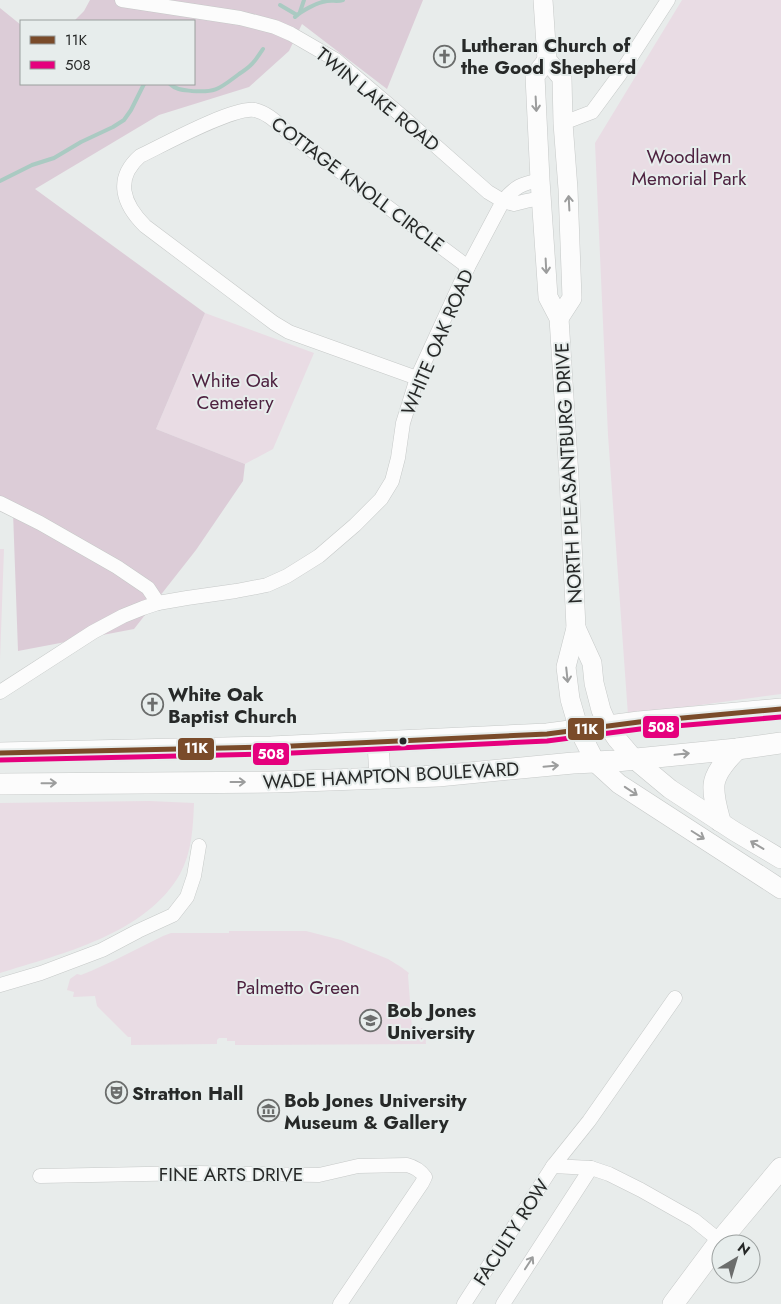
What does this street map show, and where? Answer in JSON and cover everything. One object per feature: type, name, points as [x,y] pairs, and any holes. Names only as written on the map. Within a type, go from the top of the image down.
[{"type":"main road","points":[[543,0],[547,60]]},
{"type":"main road","name":"NORTH PLEASANTBURG DRIVE","points":[[559,318],[572,298],[569,198],[563,123],[562,78],[547,60],[534,76],[548,297],[559,318],[569,477],[576,628],[566,667],[570,699],[579,730],[596,763],[619,784],[781,890]]},
{"type":"main road","name":"NORTH PLEASANTBURG DRIVE","points":[[576,628],[592,663],[594,683],[601,710],[608,726],[634,759],[670,789],[781,859]]},
{"type":"main road","name":"WADE HAMPTON BOULEVARD","points":[[0,753],[160,750],[547,734],[639,722],[781,709]]},
{"type":"main road","points":[[509,736],[513,769]]},
{"type":"main road","points":[[378,742],[380,778]]},
{"type":"main road","name":"WADE HAMPTON BOULEVARD","points":[[0,784],[275,782],[438,776],[574,763],[596,763],[781,743]]},
{"type":"main road","points":[[720,821],[714,785],[724,762],[737,749]]},
{"type":"main road","points":[[726,1234],[781,1168]]},
{"type":"main road","points":[[673,1304],[711,1253]]},
{"type":"street","name":"TWIN LAKE ROAD","points":[[122,0],[240,18],[275,27],[291,34],[336,60],[487,191],[503,201]]},
{"type":"street","points":[[563,123],[592,112],[668,0]]},
{"type":"street","name":"COTTAGE KNOLL CIRCLE","points":[[417,378],[289,332],[274,323],[156,235],[138,219],[132,211],[125,194],[125,178],[128,170],[131,164],[140,156],[225,116],[256,110],[264,113],[468,267]]},
{"type":"street","name":"WHITE OAK ROAD","points":[[0,692],[93,632],[123,616],[158,603],[267,585],[287,576],[318,556],[355,525],[381,499],[392,480],[398,458],[403,423],[417,378],[468,267],[503,201],[510,192],[522,184],[540,189]]},
{"type":"street","points":[[0,503],[40,523],[117,567],[148,588],[158,603]]},
{"type":"street","points":[[0,985],[41,973],[102,950],[173,915],[187,897],[194,876],[200,846]]},
{"type":"street","points":[[554,1166],[589,1121],[675,998]]},
{"type":"street","name":"FINE ARTS DRIVE","points":[[40,1176],[197,1173],[319,1175],[358,1166],[414,1166],[425,1177],[422,1183],[340,1304]]},
{"type":"street","name":"FACULTY ROW","points":[[464,1304],[554,1166],[591,1168],[609,1174],[694,1220],[711,1234]]},
{"type":"street","name":"FACULTY ROW","points":[[503,1304],[591,1168]]},
{"type":"green space","name":"Woodlawn Memorial Park","points":[[682,0],[781,0],[781,694],[628,715],[608,435],[595,143]]},
{"type":"green space","name":"White Oak Cemetery","points":[[205,313],[314,353],[273,449],[245,464],[156,429]]},
{"type":"green space","points":[[0,549],[4,549],[0,660]]},
{"type":"green space","points":[[149,801],[194,803],[187,857],[180,874],[165,895],[146,912],[124,927],[100,939],[49,958],[0,973],[0,803]]},
{"type":"green space","name":"Palmetto Green","points":[[229,931],[306,931],[341,940],[388,959],[409,973],[412,1028],[425,1028],[426,1044],[235,1045],[235,1041],[219,1038],[217,1044],[131,1045],[131,1037],[128,1037],[97,1006],[95,996],[73,997],[74,992],[67,990],[70,979],[77,974],[81,975],[91,971],[171,933],[229,933]]},
{"type":"shaded area","points":[[90,0],[423,0],[387,89],[302,24],[289,51],[249,87],[159,115],[35,189],[205,313],[156,429],[245,464],[243,481],[196,550],[134,629],[18,651],[13,512],[0,508],[0,8],[20,24],[20,85],[195,85],[195,20],[75,20],[84,11]]},
{"type":"waterway","points":[[300,12],[304,0]]},
{"type":"waterway","points":[[295,17],[319,3],[343,0]]},
{"type":"waterway","points":[[280,5],[297,15]]},
{"type":"waterway","points":[[171,85],[177,89],[192,91],[218,89],[250,66],[263,49]]},
{"type":"waterway","points":[[0,181],[32,165],[54,158],[124,120],[144,85]]},
{"type":"transit line","name":"11K","points":[[0,753],[271,747],[547,734],[639,722],[781,709]]},
{"type":"transit line","name":"508","points":[[0,760],[271,754],[547,741],[640,729],[781,717]]},
{"type":"place","name":"Lutheran Church of the Good Shepherd","points":[[445,56]]},
{"type":"place","name":"White Oak Baptist Church","points":[[152,705]]},
{"type":"place","name":"Bob Jones University","points":[[371,1021]]},
{"type":"place","name":"Stratton Hall","points":[[116,1093]]},
{"type":"place","name":"Bob Jones University Museum & Gallery","points":[[268,1111]]}]
